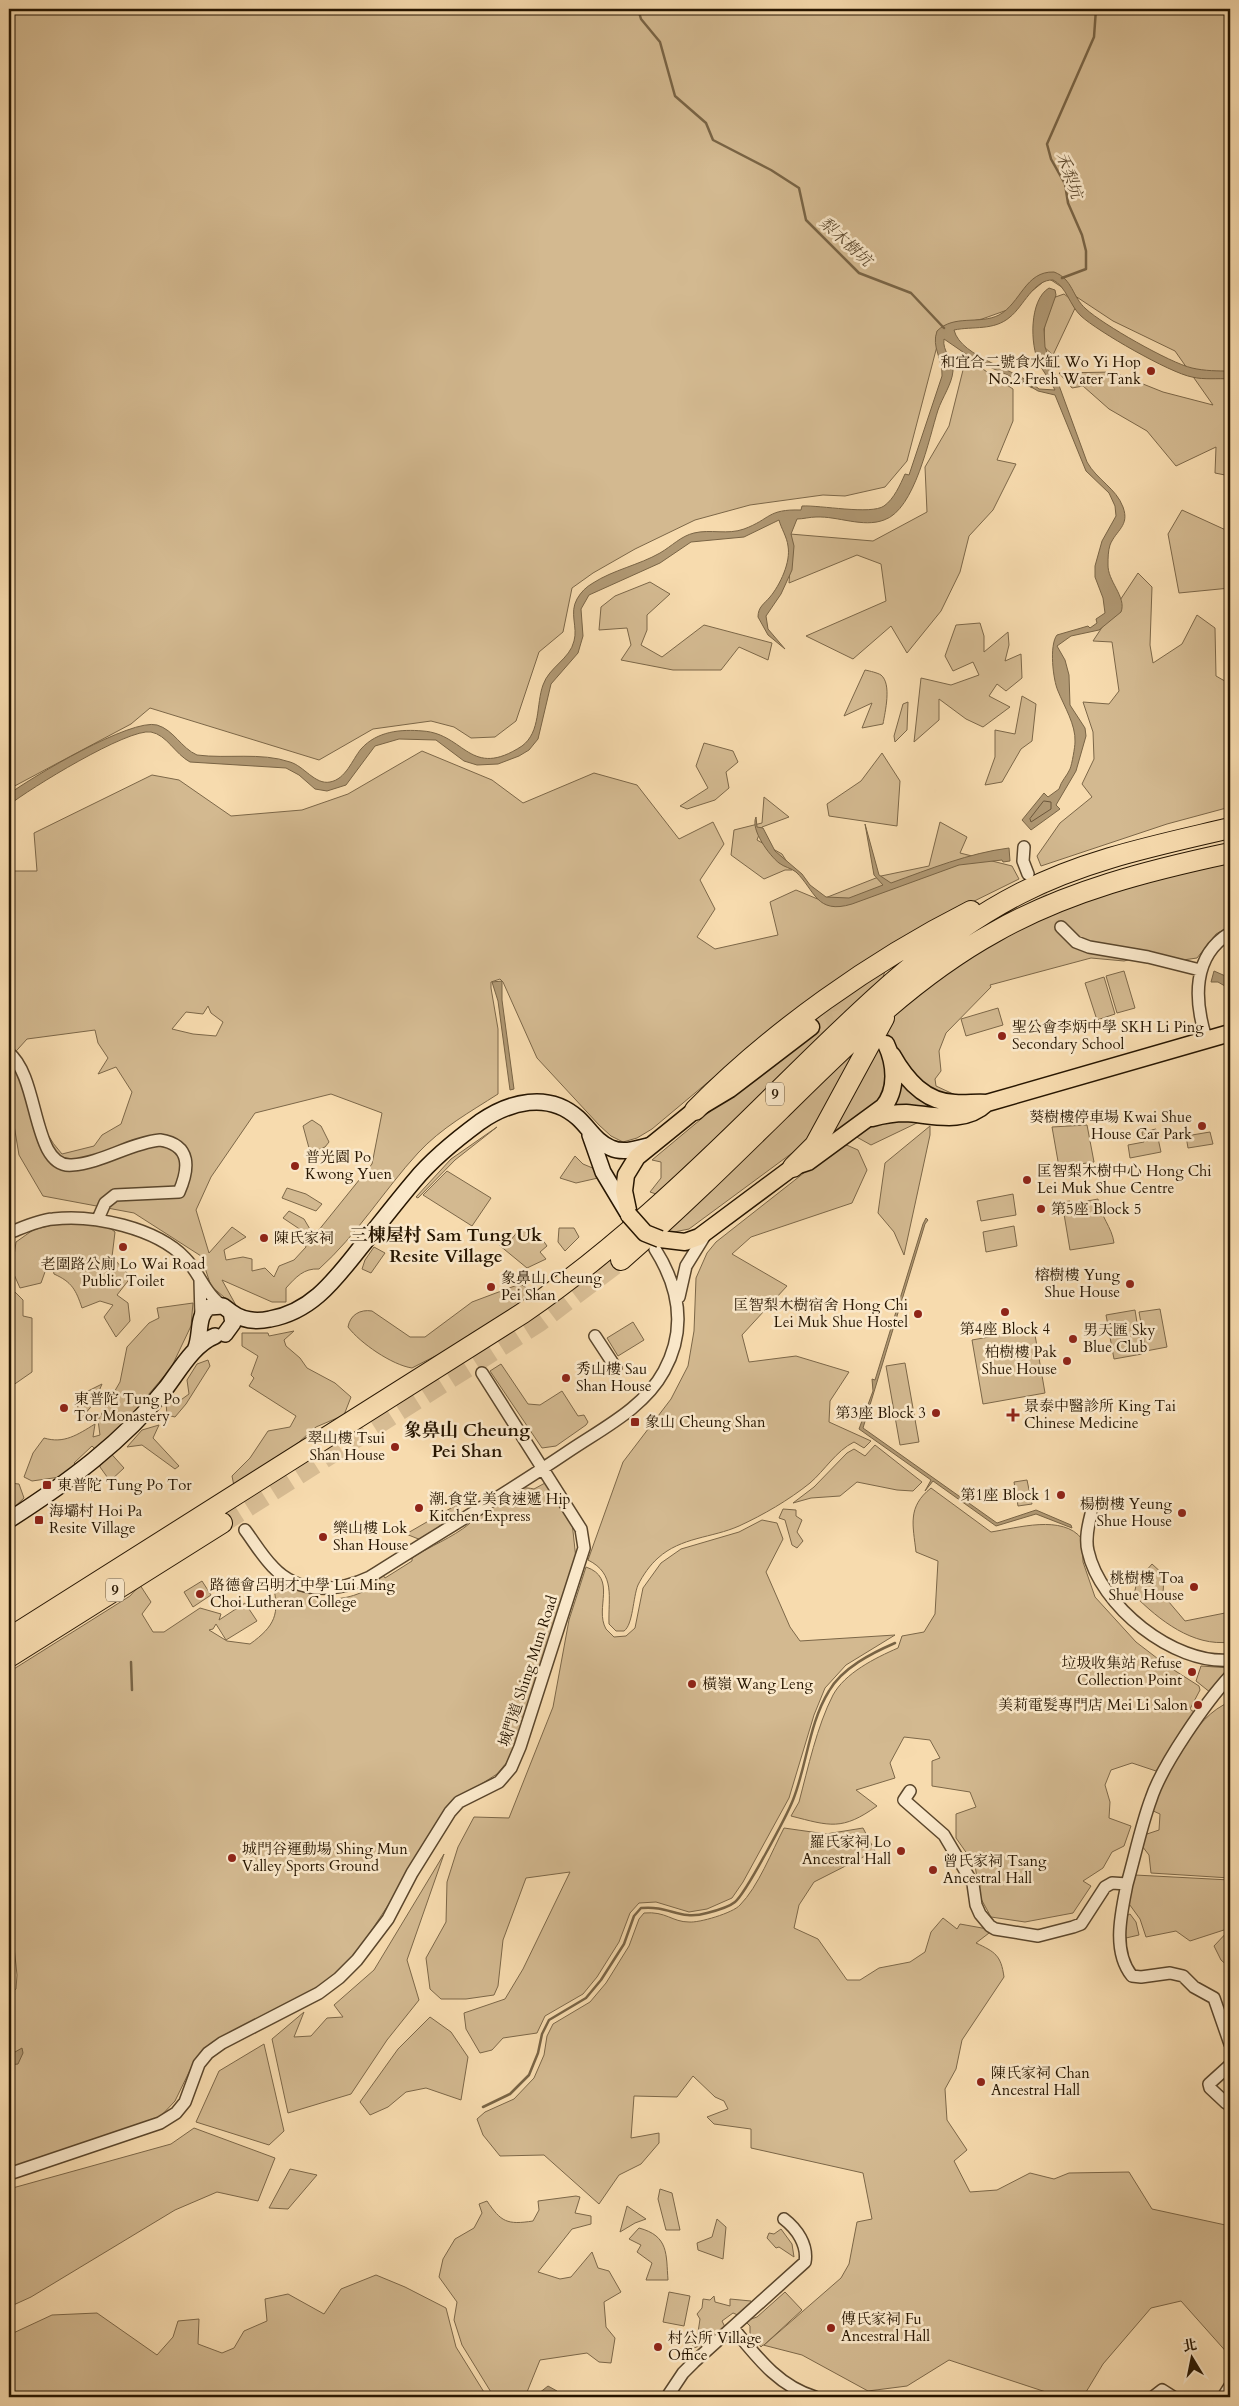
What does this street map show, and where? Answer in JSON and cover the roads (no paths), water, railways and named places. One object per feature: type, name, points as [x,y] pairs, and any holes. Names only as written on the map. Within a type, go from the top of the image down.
[{"type":"highway","name":"9","points":[[9,1638],[523,1314],[562,1287],[664,1200],[884,988],[951,938],[1020,894],[1068,873],[1122,854],[1230,828]]},
{"type":"highway","name":"9","points":[[621,1260],[688,1200],[852,1040],[900,999],[963,950],[997,930],[1036,912],[1117,881],[1230,853]]},
{"type":"highway","points":[[695,1110],[724,1081],[850,982],[943,925],[984,904],[1020,894]]},
{"type":"highway","points":[[793,1167],[814,1145],[878,1028],[900,999]]},
{"type":"highway","name":"9","points":[[9,1657],[222,1523]]},
{"type":"main road","points":[[811,1027],[730,1089],[695,1110],[637,1157],[626,1175],[624,1191],[628,1214],[657,1244],[692,1240],[793,1167],[808,1162],[883,1107],[890,1095],[894,1072],[889,1050],[912,1084],[928,1096],[947,1102],[987,1103],[1206,1038],[1230,1033]]},
{"type":"main road","points":[[867,1119],[897,1113],[943,1118],[978,1111],[987,1103]]},
{"type":"street","points":[[1024,847],[1023,861],[1028,874]]},
{"type":"street","points":[[1061,927],[1076,942],[1089,947],[1156,958],[1200,970]]},
{"type":"street","points":[[1206,1038],[1198,992],[1200,970],[1209,952],[1230,933]]},
{"type":"street","points":[[9,1053],[19,1063],[27,1078],[47,1151],[57,1162],[65,1166],[85,1163],[160,1140],[168,1141],[177,1146],[184,1156],[188,1170],[179,1192],[115,1195],[105,1203],[98,1219]]},
{"type":"street","points":[[9,1520],[89,1464],[125,1434],[146,1412],[204,1342],[239,1330],[270,1327],[304,1308],[326,1290],[426,1167],[492,1114],[505,1108],[538,1101],[562,1107],[572,1113],[604,1144],[617,1150],[652,1145]]},
{"type":"street","points":[[586,1127],[603,1172],[628,1214]]},
{"type":"street","points":[[9,1233],[51,1219],[98,1219],[162,1241],[184,1257],[215,1300],[227,1309],[250,1321],[287,1316]]},
{"type":"street","points":[[245,1530],[270,1565],[292,1582],[315,1588],[344,1587],[370,1577],[542,1469],[619,1418],[651,1390],[663,1373],[673,1349],[678,1301],[686,1266],[708,1230]]},
{"type":"street","points":[[657,1244],[671,1277],[678,1301]]},
{"type":"street","points":[[191,1356],[200,1339],[200,1286],[197,1273]]},
{"type":"street","points":[[220,1335],[205,1331],[201,1321],[209,1306],[227,1309]]},
{"type":"street","points":[[220,1335],[233,1323],[227,1309]]},
{"type":"street","points":[[595,1336],[616,1368]]},
{"type":"street","points":[[482,1373],[542,1469]]},
{"type":"street","name":"城門道 Shing Mun Road","points":[[9,2174],[160,2123],[176,2113],[185,2102],[194,2072],[208,2053],[222,2042],[330,1986],[357,1960],[388,1919],[412,1873],[450,1812],[464,1799],[499,1782],[511,1768],[520,1747],[584,1548],[584,1538],[571,1513],[542,1469]]},
{"type":"street","points":[[1091,1514],[1087,1534],[1087,1549],[1097,1578],[1112,1599],[1132,1618],[1184,1653],[1215,1661],[1230,1660]]},
{"type":"street","points":[[1230,1676],[1215,1693],[1172,1758],[1155,1789],[1127,1884],[1121,1923],[1121,1954],[1124,1965],[1135,1980],[1141,1977],[1170,1973],[1183,1976],[1194,1987],[1214,1998],[1230,2044]]},
{"type":"street","points":[[910,1790],[904,1800],[944,1835],[973,1884],[976,1905],[980,1914],[990,1926],[1038,1936],[1073,1927],[1081,1924],[1105,1887],[1112,1883],[1127,1884]]},
{"type":"street","points":[[1226,2103],[1210,2088],[1209,2084],[1230,2065]]},
{"type":"street","points":[[667,2397],[683,2373],[805,2262],[806,2254],[800,2239],[784,2219]]},
{"type":"street","points":[[733,2328],[768,2370],[803,2393],[815,2397]]},
{"type":"street","points":[[1223,2397],[1230,2386]]},
{"type":"street","points":[[1153,2397],[1162,2390],[1173,2397]]},
{"type":"water","points":[[1054,272],[1065,279],[1086,309],[1121,333],[1182,365],[1202,370],[1230,371],[1230,379],[1192,377],[1168,368],[1134,351],[1081,316],[1065,291],[1053,280],[1046,281],[1034,289],[1015,312],[1004,321],[990,326],[954,330],[959,340],[979,356],[1030,382],[1039,389],[1055,390],[1036,355],[1033,323],[1042,294],[1049,288],[1055,290],[1056,295],[1044,329],[1045,347],[1087,462],[1116,494],[1125,513],[1124,523],[1110,545],[1108,557],[1110,577],[1121,601],[1121,612],[1099,630],[1071,636],[1057,646],[1065,660],[1069,675],[1070,705],[1085,728],[1086,736],[1076,771],[1056,805],[1060,809],[1031,830],[1022,820],[1044,793],[1048,797],[1059,789],[1070,769],[1074,748],[1074,729],[1055,679],[1053,646],[1057,635],[1088,626],[1090,628],[1097,623],[1096,619],[1105,613],[1103,598],[1095,577],[1095,566],[1102,541],[1116,516],[1115,506],[1109,493],[1086,471],[1055,395],[1038,391],[1021,381],[976,361],[944,339],[953,367],[952,376],[938,410],[919,472],[904,503],[895,514],[876,522],[868,523],[824,517],[797,519],[791,534],[794,546],[792,570],[781,594],[766,616],[768,629],[785,649],[768,635],[758,617],[760,608],[774,592],[781,580],[788,559],[787,543],[779,520],[744,537],[691,542],[660,563],[589,595],[581,609],[583,636],[578,653],[551,684],[538,739],[529,750],[498,764],[477,765],[464,761],[436,740],[399,739],[375,746],[346,785],[327,791],[315,789],[299,775],[286,768],[190,762],[157,734],[151,732],[139,733],[122,739],[79,761],[36,786],[9,805],[9,794],[38,775],[105,739],[144,725],[163,727],[186,748],[197,755],[256,756],[279,759],[295,764],[319,781],[325,782],[336,780],[340,777],[367,743],[390,732],[406,730],[423,731],[449,739],[479,757],[490,758],[505,755],[522,746],[532,733],[543,685],[550,673],[572,647],[575,636],[575,604],[586,588],[609,575],[652,557],[689,534],[738,531],[775,513],[801,510],[802,506],[868,510],[884,506],[894,496],[905,474],[909,475],[942,376],[935,342],[937,331],[951,323],[991,318],[999,315],[1013,303],[1036,277],[1044,273]]},
{"type":"water","points":[[756,817],[757,827],[763,828],[775,851],[802,874],[810,885],[826,897],[849,898],[883,885],[874,875],[865,824],[879,875],[891,883],[950,862],[994,850],[1009,848],[1010,861],[1003,862],[1002,860],[959,865],[852,904],[840,907],[831,906],[818,899],[796,872],[775,860],[758,835],[755,822]]},
{"type":"water","points":[[1214,971],[1230,978],[1230,989],[1218,982],[1211,982]]},
{"type":"water","points":[[502,981],[502,1000],[514,1089],[510,1090],[498,1001],[492,982]]},
{"type":"water","points":[[926,1218],[928,1220],[925,1224],[863,1428],[997,1523],[1036,1510],[1071,1525],[1072,1528],[1036,1514],[996,1526],[933,1481],[925,1491],[931,1480],[859,1429],[873,1391],[872,1379],[875,1380]]},
{"type":"water","points":[[9,2040],[15,2052],[22,2048],[23,2053],[18,2064],[9,2065]]},
{"type":"water","points":[[548,2386],[557,2391],[555,2397],[534,2397]]},
{"type":"waterway","name":"梨木樹坑","points":[[638,9],[641,19],[660,42],[675,96],[706,123],[713,140],[771,170],[799,188],[806,220],[859,273],[911,293],[944,328]]},
{"type":"waterway","name":"禾梨坑","points":[[1062,278],[1086,269],[1086,251],[1082,235],[1068,203],[1065,184],[1051,159],[1047,144],[1094,37],[1096,9]]},
{"type":"waterway","name":"梨木樹坑","points":[[1013,377],[1032,387]]},
{"type":"waterway","points":[[483,2107],[510,2094],[529,2075],[538,2053],[542,2034],[549,2020],[586,1998],[601,1980],[624,1944],[634,1916],[641,1908],[697,1915],[722,1909],[735,1902],[757,1870],[793,1800],[817,1717],[829,1691],[842,1675],[858,1662],[895,1643]]},
{"type":"waterway","points":[[131,1662],[132,1690]]},
{"type":"tunnel","points":[[1033,882],[1061,927]]},
{"type":"tunnel","points":[[811,1027],[839,1018],[859,1021]]},
{"type":"tunnel","points":[[222,1523],[539,1322],[621,1260]]},
{"type":"place","name":"和宜合二號食水缸 Wo Yi Hop No.2 Fresh Water Tank","points":[[1151,371]]},
{"type":"place","name":"聖公會李炳中學 SKH Li Ping Secondary School","points":[[1002,1036]]},
{"type":"place","name":"葵樹樓停車場 Kwai Shue House Car Park","points":[[1202,1126]]},
{"type":"place","name":"普光園 Po Kwong Yuen","points":[[295,1166]]},
{"type":"place","name":"匡智梨木樹中心 Hong Chi Lei Muk Shue Centre","points":[[1027,1180]]},
{"type":"place","name":"第5座 Block 5","points":[[1041,1209]]},
{"type":"place","name":"陳氏家祠","points":[[264,1238]]},
{"type":"place","name":"老圍路公廁 Lo Wai Road Public Toilet","points":[[123,1247]]},
{"type":"place","name":"榕樹樓 Yung Shue House","points":[[1130,1284]]},
{"type":"place","name":"象鼻山 Cheung Pei Shan","points":[[491,1287]]},
{"type":"place","name":"第4座 Block 4","points":[[1005,1312]]},
{"type":"place","name":"匡智梨木樹宿舍 Hong Chi Lei Muk Shue Hostel","points":[[918,1314]]},
{"type":"place","name":"男天匯 Sky Blue Club","points":[[1073,1339]]},
{"type":"place","name":"柏樹樓 Pak Shue House","points":[[1067,1361]]},
{"type":"place","name":"秀山樓 Sau Shan House","points":[[566,1378]]},
{"type":"place","name":"東普陀 Tung Po Tor Monastery","points":[[64,1408]]},
{"type":"place","name":"第3座 Block 3","points":[[936,1413]]},
{"type":"place","name":"景泰中醫診所 King Tai Chinese Medicine","points":[[1013,1415]]},
{"type":"place","name":"象山 Cheung Shan","points":[[635,1422]]},
{"type":"place","name":"翠山樓 Tsui Shan House","points":[[395,1447]]},
{"type":"place","name":"東普陀 Tung Po Tor","points":[[47,1485]]},
{"type":"place","name":"第1座 Block 1","points":[[1061,1495]]},
{"type":"place","name":"潮.食堂 美食速遞 Hip Kitchen Express","points":[[419,1508]]},
{"type":"place","name":"楊樹樓 Yeung Shue House","points":[[1182,1513]]},
{"type":"place","name":"海壩村 Hoi Pa Resite Village","points":[[39,1520]]},
{"type":"place","name":"樂山樓 Lok Shan House","points":[[323,1537]]},
{"type":"place","name":"桃樹樓 Toa Shue House","points":[[1194,1587]]},
{"type":"place","name":"路德會呂明才中學 Lui Ming Choi Lutheran College","points":[[200,1594]]},
{"type":"place","name":"垃圾收集站 Refuse Collection Point","points":[[1192,1672]]},
{"type":"place","name":"橫嶺 Wang Leng","points":[[692,1684]]},
{"type":"place","name":"美莉電髮專門店 Mei Li Salon","points":[[1198,1705]]},
{"type":"place","name":"羅氏家祠 Lo Ancestral Hall","points":[[901,1851]]},
{"type":"place","name":"城門谷運動場 Shing Mun Valley Sports Ground","points":[[232,1858]]},
{"type":"place","name":"曾氏家祠 Tsang Ancestral Hall","points":[[933,1870]]},
{"type":"place","name":"陳氏家祠 Chan Ancestral Hall","points":[[981,2082]]},
{"type":"place","name":"傅氏家祠 Fu Ancestral Hall","points":[[831,2328]]},
{"type":"place","name":"村公所 Village Office","points":[[658,2347]]},
{"type":"district","name":"三棟屋村 Sam Tung Uk Resite Village","points":[[446,1245]]},
{"type":"district","name":"象鼻山 Cheung Pei Shan","points":[[467,1440]]}]
